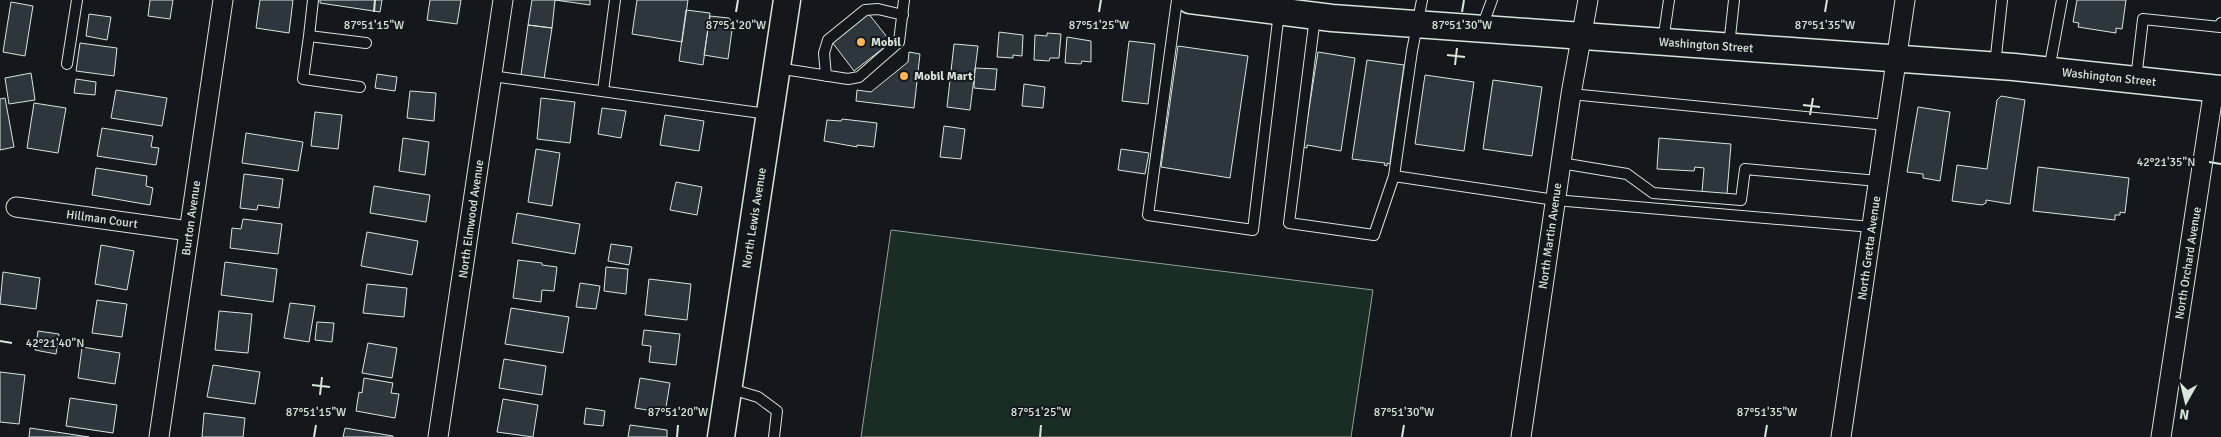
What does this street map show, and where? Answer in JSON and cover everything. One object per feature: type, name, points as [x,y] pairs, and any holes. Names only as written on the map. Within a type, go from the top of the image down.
[{"type":"main road","name":"North Lewis Avenue","points":[[721,437],[787,0]]},
{"type":"main road","name":"Washington Street","points":[[1190,0],[1272,7],[1315,16],[1420,12],[1481,28],[1995,66],[2218,89]]},
{"type":"street","name":"Burton Avenue","points":[[159,437],[223,0]]},
{"type":"street","name":"North Elmwood Avenue","points":[[438,437],[503,0]]},
{"type":"street","name":"North Martin Avenue","points":[[1521,437],[1571,94],[1588,0]]},
{"type":"street","name":"North Gretta Avenue","points":[[1841,437],[1905,0]]},
{"type":"street","name":"North Orchard Avenue","points":[[2161,437],[2218,89]]},
{"type":"street","name":"Hillman Court","points":[[16,207],[189,231]]},
{"type":"lane","points":[[68,64],[77,0]]},
{"type":"lane","points":[[313,0],[303,79],[360,87]]},
{"type":"lane","points":[[603,91],[615,0]]},
{"type":"lane","points":[[776,68],[848,79],[859,76],[899,42],[904,0]]},
{"type":"lane","points":[[1177,0],[1148,215],[1253,230],[1272,7]]},
{"type":"lane","points":[[1481,28],[1492,0]]},
{"type":"lane","points":[[1663,42],[1669,0]]},
{"type":"lane","points":[[1729,46],[1734,0]]},
{"type":"lane","points":[[1995,66],[2002,0]]},
{"type":"lane","points":[[2049,71],[2062,0]]},
{"type":"lane","points":[[826,76],[824,53],[828,40],[865,10],[878,9],[903,15]]},
{"type":"lane","points":[[1315,16],[1289,223],[1374,235],[1394,176],[1412,51],[1420,12]]},
{"type":"lane","points":[[2136,80],[2143,19],[2220,26],[2221,23]]},
{"type":"lane","points":[[309,36],[366,44]]},
{"type":"lane","points":[[492,76],[770,115]]},
{"type":"lane","points":[[1571,94],[1886,125]]},
{"type":"lane","points":[[1561,163],[1627,174],[1653,193],[1741,200],[1745,169],[1878,181]]},
{"type":"lane","points":[[1394,176],[1555,200],[1872,227]]},
{"type":"lane","points":[[728,388],[758,396],[777,410],[774,437]]},
{"type":"green space","points":[[891,230],[1373,290],[1351,437],[861,437]]},
{"type":"building","points":[[150,0],[173,0],[170,19],[148,16]]},
{"type":"building","points":[[260,0],[293,0],[289,33],[256,28]]},
{"type":"building","points":[[320,0],[382,0],[380,12],[320,3]]},
{"type":"building","points":[[430,0],[461,0],[457,24],[427,20]]},
{"type":"building","points":[[532,0],[555,0],[552,28],[528,25]]},
{"type":"building","points":[[555,0],[590,0],[590,5]]},
{"type":"building","points":[[637,0],[688,0],[682,42],[632,34]]},
{"type":"building","points":[[2077,0],[2126,0],[2122,29],[2116,28],[2116,33],[2078,27],[2079,23],[2073,22]]},
{"type":"building","points":[[11,2],[33,6],[25,56],[3,52]]},
{"type":"building","points":[[686,10],[710,13],[703,65],[679,61]]},
{"type":"building","name":"Mobil","points":[[868,13],[891,42],[854,71],[832,42]]},
{"type":"building","points":[[89,14],[111,17],[107,40],[86,36]]},
{"type":"building","points":[[710,16],[729,18],[733,23],[728,59],[704,55]]},
{"type":"building","points":[[528,25],[552,28],[544,79],[521,75]]},
{"type":"building","points":[[999,32],[1023,35],[1022,56],[1013,55],[1013,58],[997,57]]},
{"type":"building","points":[[1047,33],[1061,34],[1059,58],[1050,58],[1049,61],[1034,60],[1035,35],[1047,36]]},
{"type":"building","points":[[1067,37],[1091,41],[1091,62],[1082,61],[1081,64],[1065,63]]},
{"type":"building","points":[[1129,41],[1155,44],[1148,104],[1122,101]]},
{"type":"building","points":[[80,43],[117,48],[114,76],[76,71]]},
{"type":"building","points":[[954,44],[978,46],[970,110],[947,107]]},
{"type":"building","points":[[1178,46],[1248,56],[1230,178],[1161,167]]},
{"type":"building","name":"Mobil Mart","points":[[909,52],[920,54],[914,108],[856,101],[857,90],[871,92],[908,62]]},
{"type":"building","points":[[1318,52],[1355,58],[1341,151],[1307,145],[1307,148],[1303,147]]},
{"type":"building","points":[[1367,60],[1404,65],[1390,164],[1387,163],[1387,166],[1384,165],[1385,163],[1352,159]]},
{"type":"building","points":[[975,68],[997,69],[995,90],[974,88]]},
{"type":"building","points":[[31,73],[35,100],[9,104],[5,78]]},
{"type":"building","points":[[377,74],[397,77],[395,91],[375,88]]},
{"type":"building","points":[[1425,75],[1474,82],[1464,151],[1415,144]]},
{"type":"building","points":[[76,79],[96,82],[95,95],[74,93]]},
{"type":"building","points":[[1493,80],[1542,87],[1532,156],[1483,149]]},
{"type":"building","points":[[1024,84],[1045,87],[1043,108],[1022,106]]},
{"type":"building","points":[[116,90],[167,98],[162,126],[111,118]]},
{"type":"building","points":[[410,91],[436,93],[434,121],[407,118]]},
{"type":"building","points":[[2001,96],[2025,100],[2010,204],[1986,200],[1986,203],[1982,205],[1952,201],[1957,165],[1987,169],[1997,100]]},
{"type":"building","points":[[5,98],[14,147],[0,150],[0,99]]},
{"type":"building","points":[[541,98],[575,102],[570,143],[537,139]]},
{"type":"building","points":[[34,103],[66,108],[58,153],[27,148]]},
{"type":"building","points":[[1918,107],[1950,112],[1940,181],[1923,178],[1923,174],[1907,172]]},
{"type":"building","points":[[602,108],[626,111],[621,138],[598,134]]},
{"type":"building","points":[[315,112],[342,115],[338,149],[311,146]]},
{"type":"building","points":[[665,115],[704,121],[699,151],[660,145]]},
{"type":"building","points":[[842,119],[877,123],[874,147],[857,145],[857,147],[824,141],[827,120],[841,121]]},
{"type":"building","points":[[944,126],[965,129],[961,159],[940,157]]},
{"type":"building","points":[[102,128],[153,136],[151,147],[159,148],[156,165],[97,156]]},
{"type":"building","points":[[246,133],[303,142],[298,171],[242,163]]},
{"type":"building","points":[[403,138],[429,142],[425,175],[399,171]]},
{"type":"building","points":[[1659,138],[1731,144],[1727,194],[1702,192],[1704,168],[1695,167],[1694,171],[1657,169]]},
{"type":"building","points":[[536,149],[560,153],[552,206],[528,202]]},
{"type":"building","points":[[1121,149],[1149,153],[1145,174],[1118,170]]},
{"type":"building","points":[[2038,167],[2129,178],[2125,213],[2120,212],[2120,215],[2115,215],[2115,220],[2033,211]]},
{"type":"building","points":[[96,168],[147,176],[146,186],[153,188],[150,205],[92,195]]},
{"type":"building","points":[[244,174],[283,179],[279,208],[258,205],[257,210],[240,208]]},
{"type":"building","points":[[676,182],[702,187],[697,215],[670,210]]},
{"type":"building","points":[[374,186],[430,195],[426,222],[370,213]]},
{"type":"building","points":[[517,213],[580,224],[575,254],[512,243]]},
{"type":"building","points":[[243,219],[282,224],[278,254],[230,248],[232,228],[241,229]]},
{"type":"building","points":[[367,232],[418,241],[412,275],[361,266]]},
{"type":"building","points":[[611,244],[632,247],[629,265],[608,261]]},
{"type":"building","points":[[101,245],[134,251],[127,290],[95,284]]},
{"type":"building","points":[[518,260],[557,267],[554,291],[542,290],[541,302],[513,298]]},
{"type":"building","points":[[225,262],[277,269],[273,302],[221,295]]},
{"type":"building","points":[[606,267],[628,269],[626,294],[604,291]]},
{"type":"building","points":[[3,272],[40,278],[36,309],[0,304]]},
{"type":"building","points":[[649,279],[691,284],[687,320],[645,315]]},
{"type":"building","points":[[580,283],[600,286],[596,309],[576,307]]},
{"type":"building","points":[[367,284],[407,288],[404,317],[363,313]]},
{"type":"building","points":[[97,300],[127,304],[122,337],[92,333]]},
{"type":"building","points":[[290,303],[315,306],[309,342],[284,338]]},
{"type":"building","points":[[511,308],[569,317],[563,353],[505,344]]},
{"type":"building","points":[[219,311],[252,314],[248,353],[215,350]]},
{"type":"building","points":[[317,322],[334,323],[332,342],[315,340]]},
{"type":"building","points":[[644,330],[680,334],[676,365],[649,362],[651,346],[642,345]]},
{"type":"building","points":[[38,331],[59,334],[56,354],[35,350]]},
{"type":"building","points":[[368,343],[397,348],[392,378],[362,373]]},
{"type":"building","points":[[82,347],[120,353],[115,384],[78,378]]},
{"type":"building","points":[[504,359],[546,366],[542,395],[499,388]]},
{"type":"building","points":[[213,365],[260,372],[255,404],[207,397]]},
{"type":"building","points":[[0,372],[25,375],[19,424],[0,422]]},
{"type":"building","points":[[364,378],[393,383],[391,393],[399,394],[395,418],[356,411],[359,392],[362,393]]},
{"type":"building","points":[[640,378],[670,383],[665,413],[635,408]]},
{"type":"building","points":[[70,398],[117,405],[113,433],[66,426]]},
{"type":"building","points":[[503,399],[538,405],[533,437],[497,432]]},
{"type":"building","points":[[586,408],[605,411],[603,426],[584,424]]},
{"type":"building","points":[[204,413],[245,418],[243,437],[202,437]]},
{"type":"building","points":[[630,425],[667,430],[667,437],[628,437]]},
{"type":"building","points":[[30,428],[89,437],[29,437]]},
{"type":"building","points":[[345,428],[393,436],[393,437],[343,437]]},
{"type":"place","name":"Mobil","points":[[861,42]]},
{"type":"place","name":"Mobil Mart","points":[[904,76]]}]
